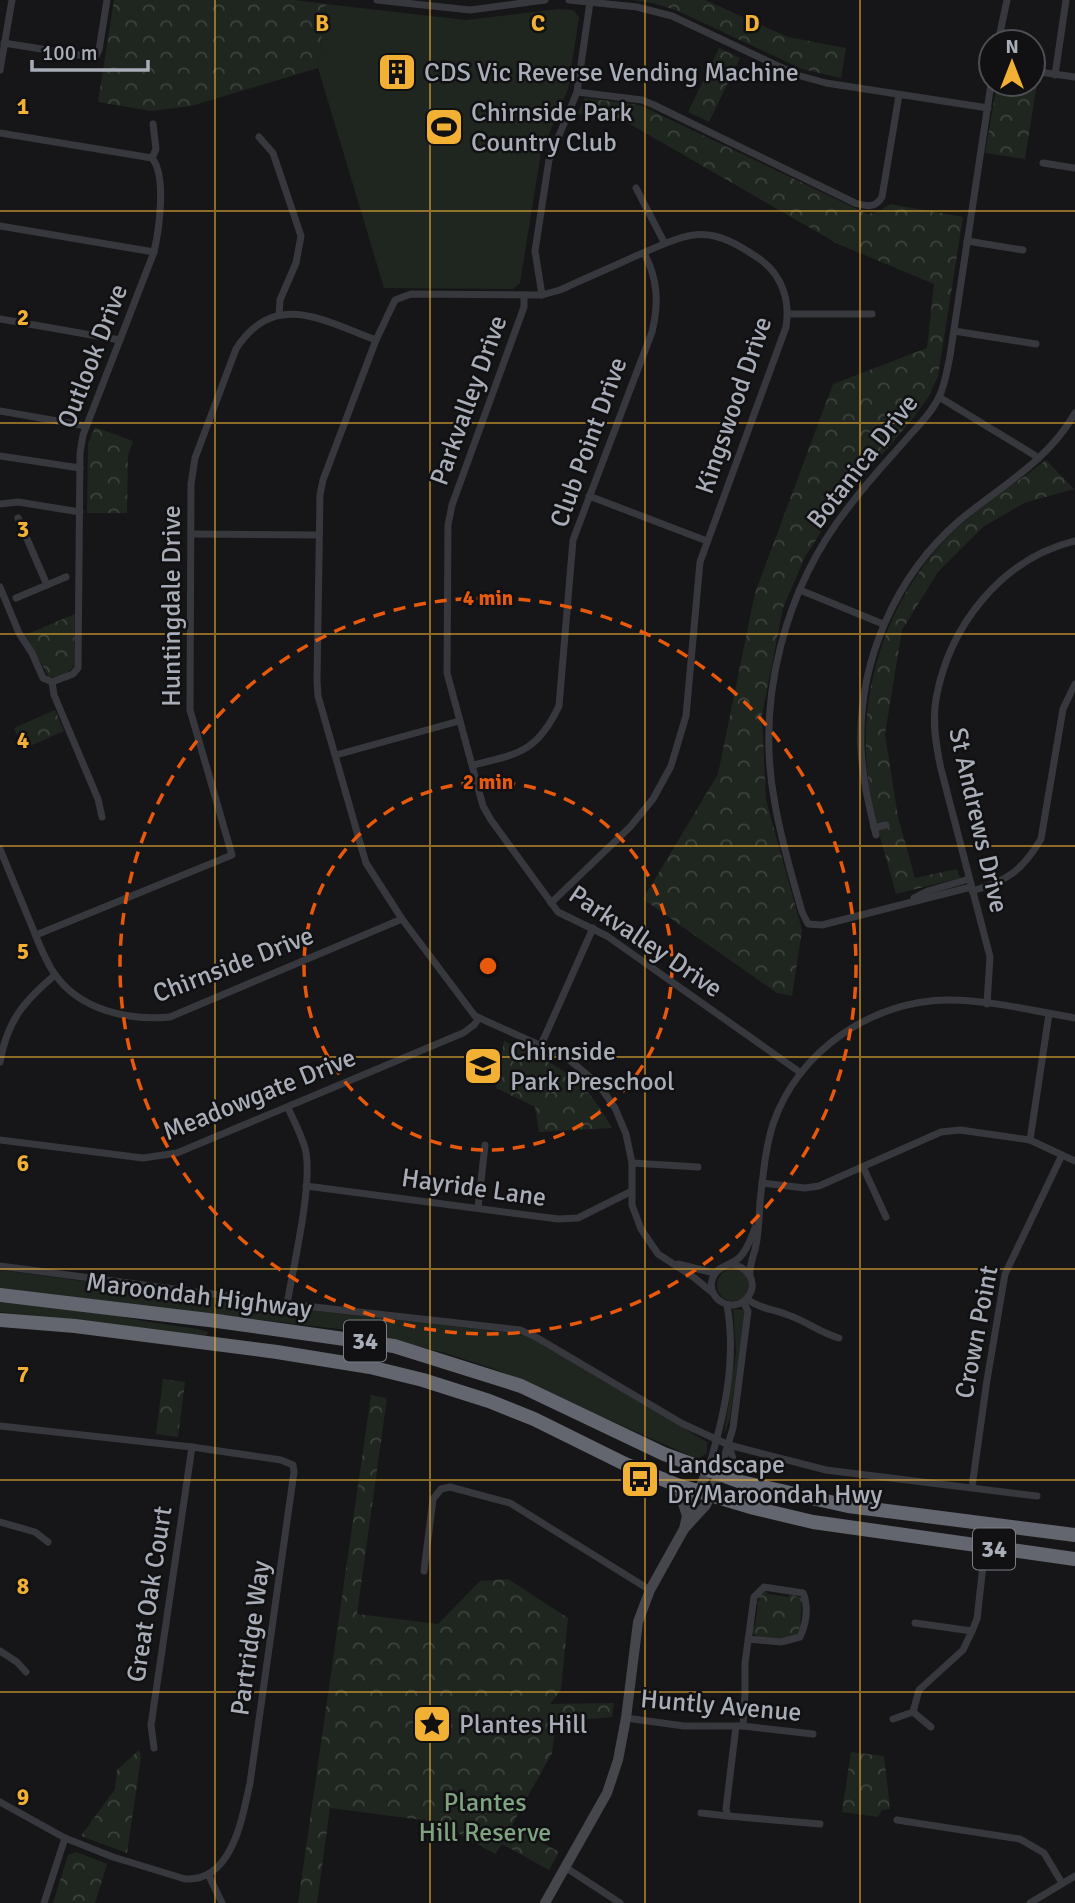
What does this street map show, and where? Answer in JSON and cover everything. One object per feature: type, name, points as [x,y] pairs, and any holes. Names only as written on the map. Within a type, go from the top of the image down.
[{"type":"highway","name":"Maroondah Highway","points":[[0,1295],[349,1338],[425,1354],[521,1386],[664,1454],[740,1482],[848,1506],[1075,1535]]},
{"type":"highway","name":"Maroondah Highway","points":[[0,1320],[75,1326],[343,1362],[423,1380],[534,1419],[625,1464],[705,1494],[813,1522],[1075,1559]]},
{"type":"highway","points":[[214,1345],[217,1321]]},
{"type":"street","points":[[0,71],[12,0]]},
{"type":"street","points":[[5,43],[79,56],[96,56],[107,0]]},
{"type":"street","points":[[377,0],[470,10],[545,0]]},
{"type":"street","points":[[569,0],[637,7],[672,16],[797,75],[826,83],[988,108]]},
{"type":"street","points":[[1001,28],[1007,0]]},
{"type":"street","points":[[1055,75],[1066,0]]},
{"type":"street","points":[[542,295],[535,251],[549,160],[578,92],[590,2]]},
{"type":"street","points":[[1047,74],[1075,77]]},
{"type":"street","points":[[578,92],[642,100],[867,206],[876,204],[882,197],[899,95]]},
{"type":"street","name":"Botanica Drive","points":[[989,98],[954,331],[939,397],[923,421],[840,517],[800,590],[780,646],[771,697],[769,748],[774,803],[804,919],[814,926],[822,925],[971,886],[1002,881],[1013,874],[1031,856],[1041,839],[1063,709],[1075,684]]},
{"type":"street","name":"Outlook Drive","points":[[52,682],[76,673],[78,668],[81,441],[154,252],[161,212],[156,166],[152,158],[156,149],[153,124]]},
{"type":"street","points":[[0,133],[152,158]]},
{"type":"street","points":[[259,137],[273,153],[301,236],[296,263],[280,300],[279,315],[303,313],[376,340],[323,480],[318,536],[318,696],[366,863],[402,919],[461,999],[479,1018],[541,1045],[578,1066],[607,1096],[622,1122],[632,1163],[630,1192],[635,1216],[655,1250],[727,1305],[745,1300],[755,1306],[790,1315],[839,1338]]},
{"type":"street","points":[[1043,163],[1075,168]]},
{"type":"street","points":[[636,188],[664,242]]},
{"type":"street","points":[[0,226],[154,252]]},
{"type":"street","name":"Kingswood Drive","points":[[376,340],[390,306],[398,298],[411,294],[542,295],[560,290],[680,236],[708,235],[740,247],[765,263],[785,294],[788,314],[783,340],[707,541],[697,576],[686,716],[671,766],[653,799],[630,827],[551,903]]},
{"type":"street","points":[[967,241],[1023,250]]},
{"type":"street","name":"Club Point Drive","points":[[473,765],[511,756],[533,745],[548,729],[559,706],[573,540],[657,313],[657,292],[644,253]]},
{"type":"street","name":"Parkvalley Drive","points":[[524,295],[524,307],[449,514],[446,661],[449,688],[484,806],[491,820],[558,912],[607,936],[801,1073]]},
{"type":"street","points":[[788,314],[872,314]]},
{"type":"street","name":"Huntingdale Drive","points":[[36,935],[232,855],[191,710],[192,470],[236,349],[256,325],[279,315]]},
{"type":"street","points":[[0,319],[120,340]]},
{"type":"street","points":[[954,331],[1036,344]]},
{"type":"street","points":[[939,397],[1039,458]]},
{"type":"street","points":[[0,411],[86,426]]},
{"type":"street","points":[[886,825],[875,832],[865,791],[861,747],[867,675],[883,624],[912,575],[945,535],[1039,458],[1060,436],[1075,413]]},
{"type":"street","points":[[0,456],[80,468]]},
{"type":"street","points":[[589,496],[707,541]]},
{"type":"street","points":[[0,504],[18,502],[80,512]]},
{"type":"street","points":[[18,518],[47,585]]},
{"type":"street","points":[[191,534],[318,536]]},
{"type":"street","name":"St Andrews Drive","points":[[987,1004],[989,957],[940,769],[936,742],[936,700],[950,650],[979,601],[1014,570],[1039,555],[1075,541]]},
{"type":"street","points":[[16,598],[66,577]]},
{"type":"street","points":[[0,587],[19,633],[43,678],[52,682],[54,695],[98,799],[102,817]]},
{"type":"street","points":[[800,590],[883,624]]},
{"type":"street","points":[[336,755],[459,721]]},
{"type":"street","name":"Chirnside Drive","points":[[0,849],[55,975],[84,1000],[122,1016],[147,1019],[170,1017],[402,919]]},
{"type":"street","points":[[541,1045],[593,928]]},
{"type":"street","points":[[0,1062],[5,1037],[15,1016],[27,1000],[55,975]]},
{"type":"street","points":[[684,1529],[687,1516],[705,1494],[713,1472],[729,1445],[737,1406],[748,1311],[745,1300],[752,1285],[750,1265],[756,1245],[765,1158],[774,1122],[783,1101],[801,1073],[824,1048],[843,1034],[882,1013],[927,1002],[950,1000],[987,1004],[1075,1018]]},
{"type":"street","points":[[1030,1140],[1049,1014]]},
{"type":"street","name":"Meadowgate Drive","points":[[0,1140],[127,1157],[160,1157],[177,1153],[463,1033],[479,1018]]},
{"type":"street","points":[[287,1304],[306,1185],[305,1148],[288,1108]]},
{"type":"street","points":[[762,1183],[813,1187],[940,1132],[960,1129],[1030,1140],[1075,1161]]},
{"type":"street","points":[[478,1208],[485,1145]]},
{"type":"street","name":"Crown Point","points":[[972,1487],[1004,1274],[1062,1155]]},
{"type":"street","points":[[632,1163],[698,1167]]},
{"type":"street","points":[[863,1167],[886,1217]]},
{"type":"street","name":"Hayride Lane","points":[[306,1185],[568,1219],[587,1214],[630,1192]]},
{"type":"street","points":[[713,1293],[711,1283],[714,1273],[746,1250],[759,1221]]},
{"type":"street","points":[[671,1262],[714,1273]]},
{"type":"street","points":[[729,1264],[741,1267],[750,1276]]},
{"type":"street","name":"Maroondah Highway","points":[[0,1266],[287,1304],[520,1330],[683,1424],[729,1445],[825,1470],[1037,1496]]},
{"type":"street","points":[[713,1472],[732,1346],[727,1305]]},
{"type":"street","name":"Partridge Way","points":[[0,1426],[192,1447],[281,1460],[293,1465],[250,1783],[244,1810],[225,1859],[209,1876]]},
{"type":"street","points":[[729,1445],[740,1482]]},
{"type":"street","name":"Great Oak Court","points":[[154,1748],[150,1725],[192,1447]]},
{"type":"street","points":[[436,1481],[441,1489]]},
{"type":"street","points":[[677,1485],[687,1516]]},
{"type":"street","points":[[424,1571],[432,1503],[441,1489],[446,1487],[510,1503],[650,1590]]},
{"type":"street","points":[[545,1903],[607,1793],[618,1760],[626,1718],[638,1622],[650,1590],[684,1529],[706,1505],[705,1494]]},
{"type":"street","points":[[0,1522],[35,1532],[48,1542]]},
{"type":"street","points":[[913,1712],[919,1690],[963,1650],[972,1631],[977,1619],[985,1548]]},
{"type":"street","points":[[727,1816],[726,1809],[739,1726],[748,1639],[754,1597],[764,1587],[803,1593],[806,1601],[805,1627],[800,1637],[780,1642],[748,1639]]},
{"type":"street","points":[[915,1622],[972,1631]]},
{"type":"street","points":[[0,1651],[17,1662],[26,1672]]},
{"type":"street","points":[[893,1719],[913,1712]]},
{"type":"street","points":[[913,1712],[931,1727]]},
{"type":"street","name":"Huntly Avenue","points":[[626,1718],[684,1726],[739,1726],[813,1734]]},
{"type":"street","points":[[0,1802],[65,1838],[113,1857],[186,1879],[195,1880],[209,1876],[222,1903]]},
{"type":"street","points":[[701,1813],[820,1824]]},
{"type":"street","points":[[897,1820],[1020,1839],[1044,1853],[1062,1883]]},
{"type":"street","points":[[44,1903],[65,1838]]},
{"type":"street","points":[[565,1867],[620,1903]]},
{"type":"street","points":[[1030,1903],[1075,1876]]},
{"type":"green space","points":[[114,0],[294,0],[326,4],[318,68],[191,106],[151,111],[98,102]]},
{"type":"green space","points":[[632,0],[705,0],[788,37],[846,48],[841,78],[802,69],[678,11]]},
{"type":"green space","name":"Chirnside Park Country Club","points":[[326,4],[466,20],[558,9],[573,10],[579,17],[568,89],[541,153],[520,283],[513,289],[384,288],[318,68]]},
{"type":"green space","points":[[719,48],[740,58],[709,122],[688,112]]},
{"type":"green space","points":[[585,98],[640,105],[867,214],[878,212],[890,204],[963,217],[938,376],[929,396],[839,504],[805,557],[783,608],[762,715],[766,800],[802,930],[792,996],[777,993],[643,899],[718,774],[755,593],[833,384],[927,348],[934,284],[838,244],[621,119],[577,114]]},
{"type":"green space","points":[[995,98],[1035,98],[1025,159],[985,153]]},
{"type":"green space","points":[[95,427],[133,441],[128,455],[127,513],[87,513],[88,444]]},
{"type":"green space","points":[[1046,460],[1074,489],[1024,503],[983,527],[938,572],[902,630],[885,734],[898,817],[915,878],[957,869],[960,878],[896,894],[875,817],[867,770],[868,711],[879,654],[902,600],[935,551],[974,514]]},
{"type":"green space","points":[[75,614],[74,665],[64,674],[49,677],[25,635]]},
{"type":"green space","points":[[55,710],[64,731],[23,749],[14,728]]},
{"type":"green space","points":[[504,1041],[567,1074],[590,1095],[612,1128],[539,1132],[535,1107],[496,1088]]},
{"type":"green space","points":[[733,1269],[744,1274],[749,1285],[744,1296],[733,1301],[722,1296],[717,1285],[722,1274]]},
{"type":"green space","points":[[0,1270],[529,1337],[707,1442],[707,1453],[698,1459],[497,1370],[445,1353],[355,1331],[0,1289]]},
{"type":"green space","points":[[0,1302],[99,1312],[208,1332],[207,1335],[197,1335],[0,1312]]},
{"type":"green space","points":[[733,1309],[745,1310],[730,1419],[724,1434],[736,1352]]},
{"type":"green space","points":[[163,1379],[185,1382],[178,1437],[156,1434]]},
{"type":"green space","name":"Plantes Hill Reserve","points":[[371,1395],[387,1398],[357,1614],[438,1624],[480,1581],[508,1579],[568,1618],[561,1690],[550,1704],[614,1703],[612,1717],[556,1722],[552,1753],[512,1825],[559,1852],[549,1870],[502,1844],[495,1854],[438,1822],[330,1808],[317,1903],[298,1903]]},
{"type":"green space","points":[[765,1591],[768,1594],[788,1597],[791,1594],[802,1599],[797,1634],[775,1640],[753,1634],[751,1628],[755,1625],[756,1603],[760,1599],[756,1596]]},
{"type":"green space","points":[[139,1750],[141,1757],[127,1853],[81,1836],[115,1789],[117,1770]]},
{"type":"green space","points":[[851,1752],[884,1756],[890,1809],[882,1810],[878,1817],[842,1812]]},
{"type":"green space","points":[[76,1852],[107,1864],[95,1903],[53,1903],[68,1855]]},
{"type":"place","name":"CDS Vic Reverse Vending Machine","points":[[397,72]]},
{"type":"place","name":"Chirnside Park Country Club","points":[[444,127]]},
{"type":"place","name":"Chirnside Park Preschool","points":[[483,1066]]},
{"type":"place","name":"Landscape Dr/Maroondah Hwy","points":[[640,1479]]},
{"type":"place","name":"Plantes Hill","points":[[432,1724]]}]
